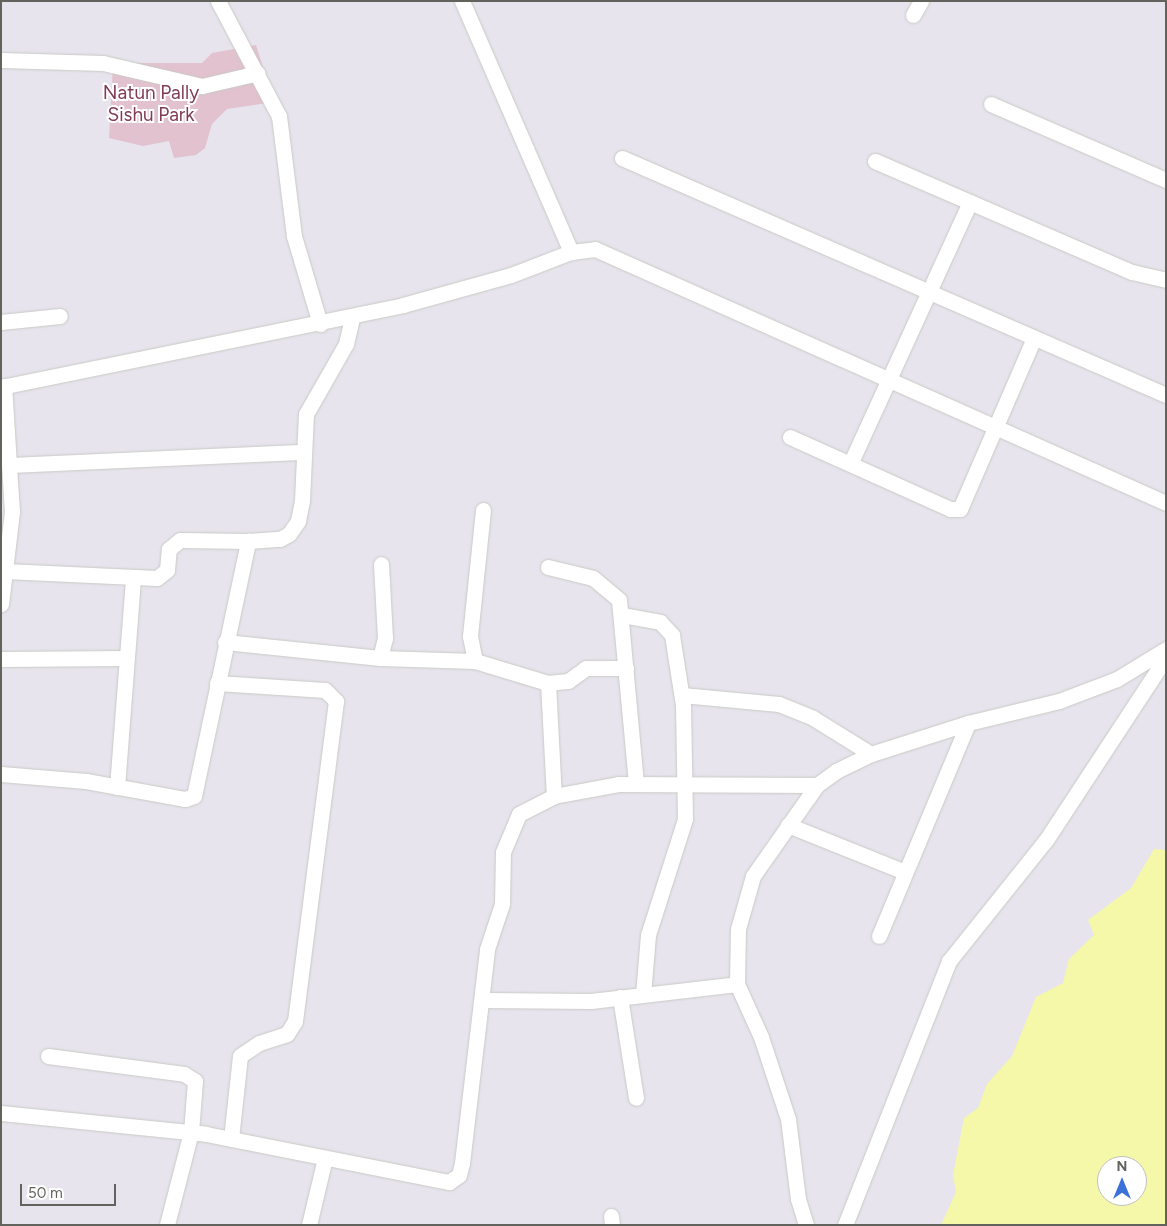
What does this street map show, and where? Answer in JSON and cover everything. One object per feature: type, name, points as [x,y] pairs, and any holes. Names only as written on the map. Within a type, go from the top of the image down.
[{"type":"street","points":[[218,1],[258,73],[282,126],[294,236],[320,324]]},
{"type":"street","points":[[462,1],[571,252]]},
{"type":"street","points":[[914,15],[921,1]]},
{"type":"street","points":[[1,60],[103,63],[202,86],[258,73]]},
{"type":"street","points":[[991,104],[1166,180]]},
{"type":"street","points":[[622,158],[1166,395]]},
{"type":"street","points":[[875,161],[1132,272],[1166,280]]},
{"type":"street","points":[[851,462],[892,379],[970,202]]},
{"type":"street","points":[[1,604],[12,465],[3,386],[352,317],[511,275],[571,252],[608,252],[1166,503]]},
{"type":"street","points":[[1,322],[60,316]]},
{"type":"street","points":[[5,571],[133,578],[163,575],[168,549],[180,540],[248,541],[280,539],[298,521],[309,402],[339,358],[352,317]]},
{"type":"street","points":[[790,438],[851,462],[950,509],[960,509],[1034,338]]},
{"type":"street","points":[[12,465],[303,452]]},
{"type":"street","points":[[476,661],[470,636],[483,510]]},
{"type":"street","points":[[1,774],[117,787],[185,799],[194,796],[225,642],[248,541]]},
{"type":"street","points":[[380,658],[385,638],[381,564]]},
{"type":"street","points":[[548,567],[604,583],[619,600],[622,615],[636,783]]},
{"type":"street","points":[[117,787],[133,578]]},
{"type":"street","points":[[622,615],[660,622],[672,635],[682,695],[687,783],[678,849],[648,935],[643,994]]},
{"type":"street","points":[[225,642],[380,658],[476,661],[548,683],[568,681],[586,668],[626,668]]},
{"type":"street","points":[[806,1225],[798,1199],[788,1119],[761,1037],[737,984],[743,901],[753,876],[817,785],[871,754],[968,723],[1059,701],[1117,678],[1166,649]]},
{"type":"street","points":[[845,1225],[949,961],[1046,840],[1166,657]]},
{"type":"street","points":[[1,659],[126,658]]},
{"type":"street","points":[[217,683],[325,690],[336,701],[295,1022],[287,1034],[259,1043],[240,1056],[231,1139]]},
{"type":"street","points":[[548,683],[554,796]]},
{"type":"street","points":[[682,695],[779,704],[812,718],[871,754]]},
{"type":"street","points":[[879,936],[968,723]]},
{"type":"street","points":[[1,1113],[191,1132],[441,1182],[455,1180],[462,1163],[483,1000],[487,949],[502,904],[503,852],[509,830],[532,804],[554,796],[636,783],[817,785]]},
{"type":"street","points":[[788,825],[905,872]]},
{"type":"street","points":[[483,1000],[547,1002],[620,997],[737,984]]},
{"type":"street","points":[[620,997],[636,1098]]},
{"type":"street","points":[[48,1056],[191,1076],[196,1086],[191,1132],[167,1225]]},
{"type":"street","points":[[309,1225],[326,1158]]},
{"type":"green space","name":"Natun Pally Sishu Park","points":[[256,45],[274,102],[227,109],[212,124],[205,148],[196,155],[174,158],[169,141],[143,146],[109,138],[113,63],[202,63],[212,53]]},
{"type":"shaded area","points":[[1154,849],[1166,850],[1166,1225],[941,1225],[956,1192],[953,1175],[964,1118],[978,1108],[987,1084],[1012,1056],[1036,997],[1063,983],[1069,959],[1094,935],[1088,920],[1131,888]]}]
